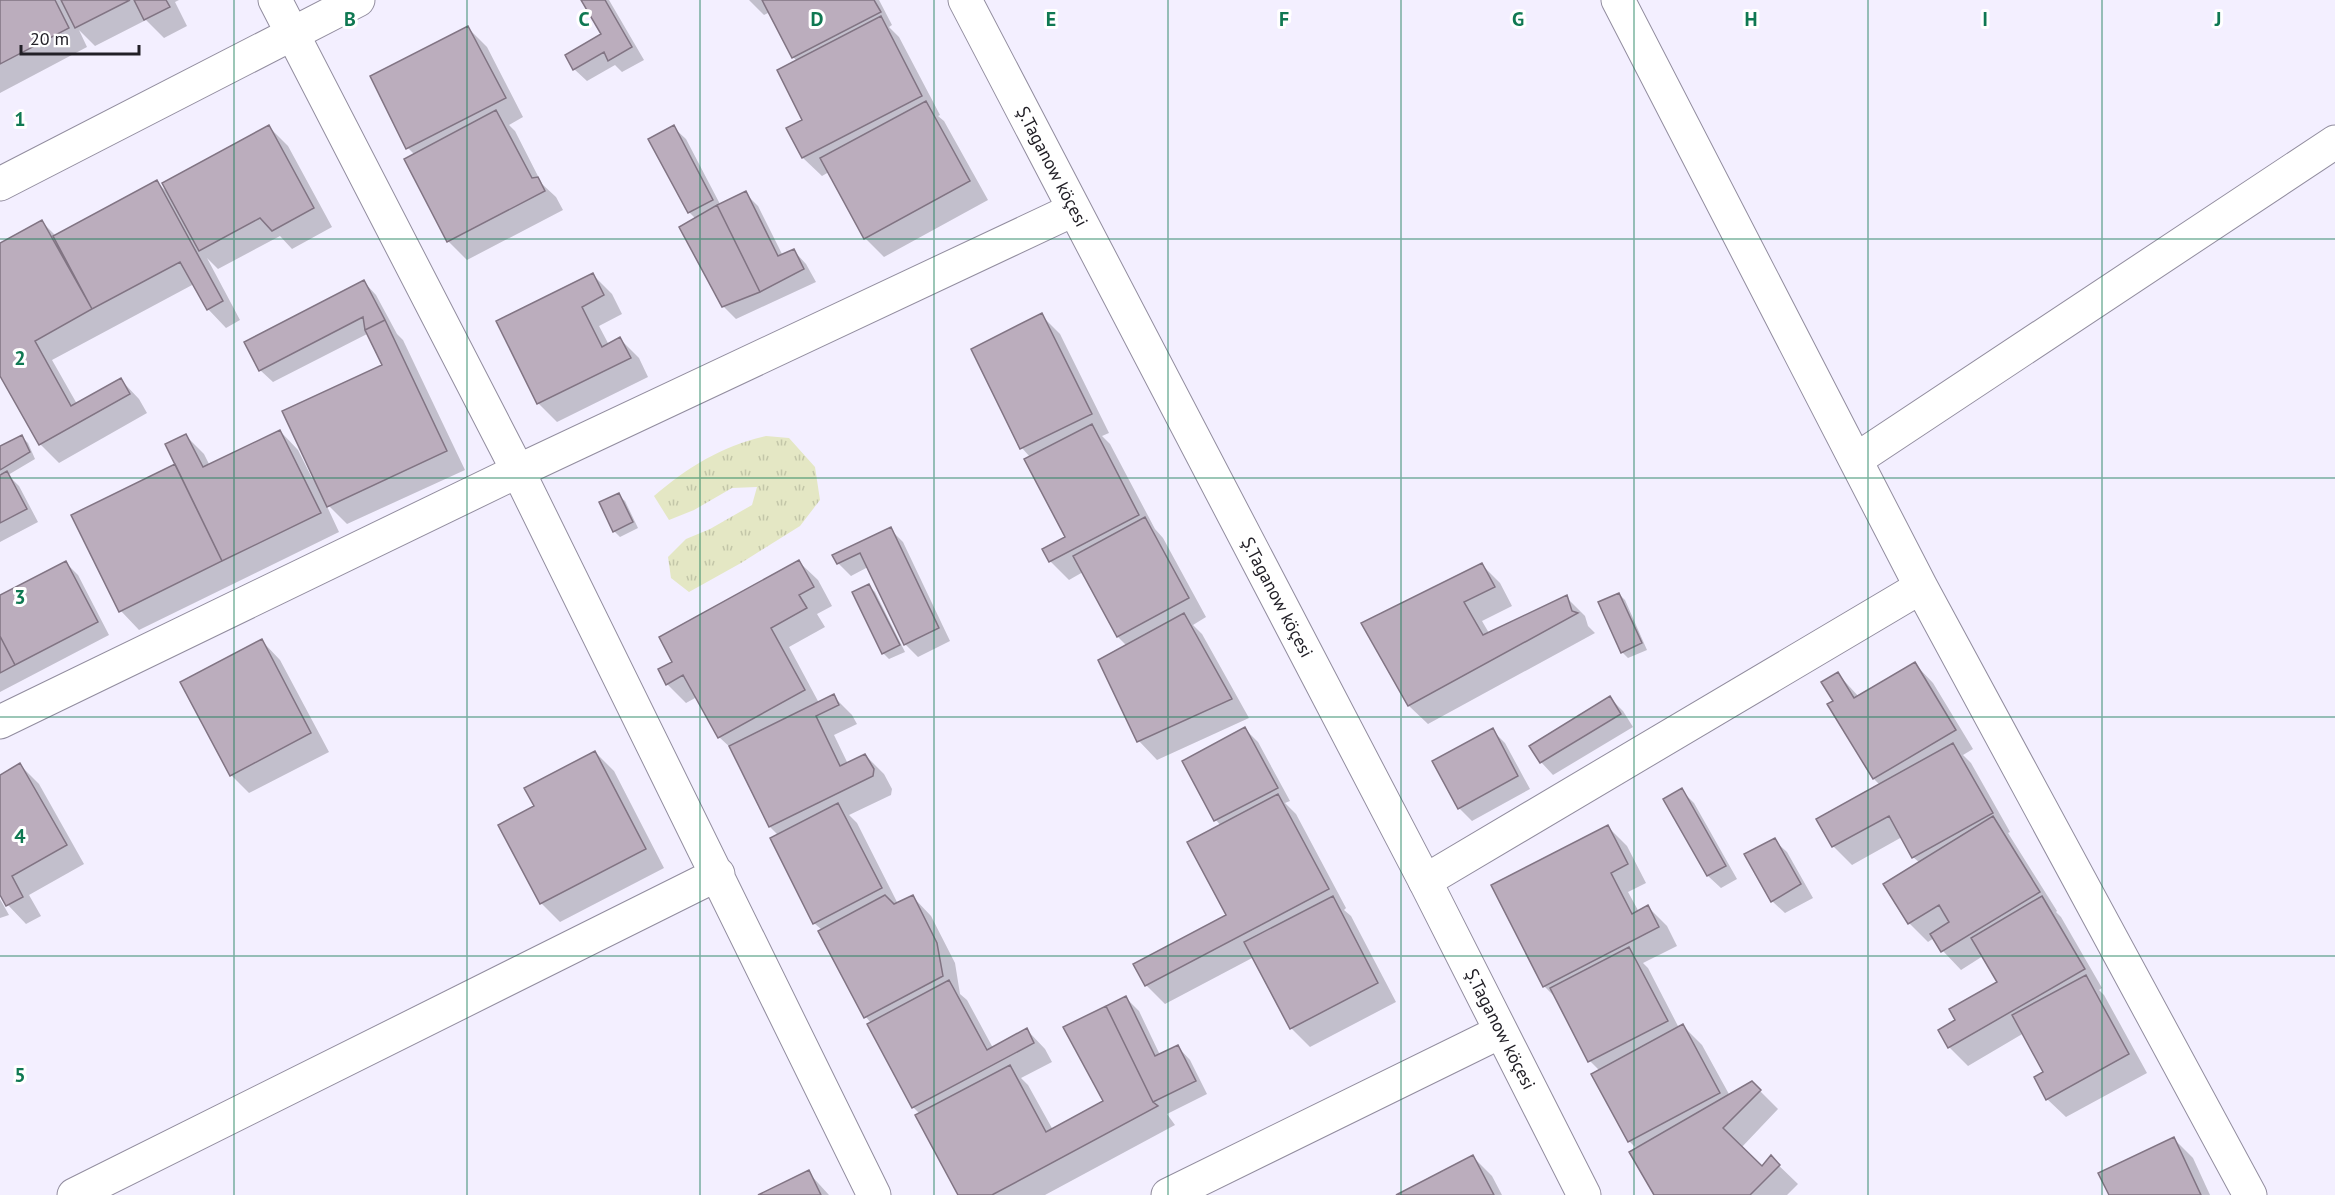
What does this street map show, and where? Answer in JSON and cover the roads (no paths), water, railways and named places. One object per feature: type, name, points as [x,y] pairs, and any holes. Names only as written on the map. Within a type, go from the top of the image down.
[{"type":"street","points":[[275,0],[518,471],[874,1195]]},
{"type":"street","points":[[0,184],[358,0]]},
{"type":"street","name":"Ş.Taganow köçesi","points":[[965,0],[1425,881],[1584,1195]]},
{"type":"street","points":[[1618,0],[1921,586],[2250,1195]]},
{"type":"street","points":[[1857,459],[2335,142]]},
{"type":"street","points":[[0,723],[518,471],[1073,210]]},
{"type":"street","points":[[1425,881],[1921,586]]},
{"type":"street","points":[[74,1195],[718,874]]},
{"type":"street","points":[[1168,1195],[1500,1032]]}]
